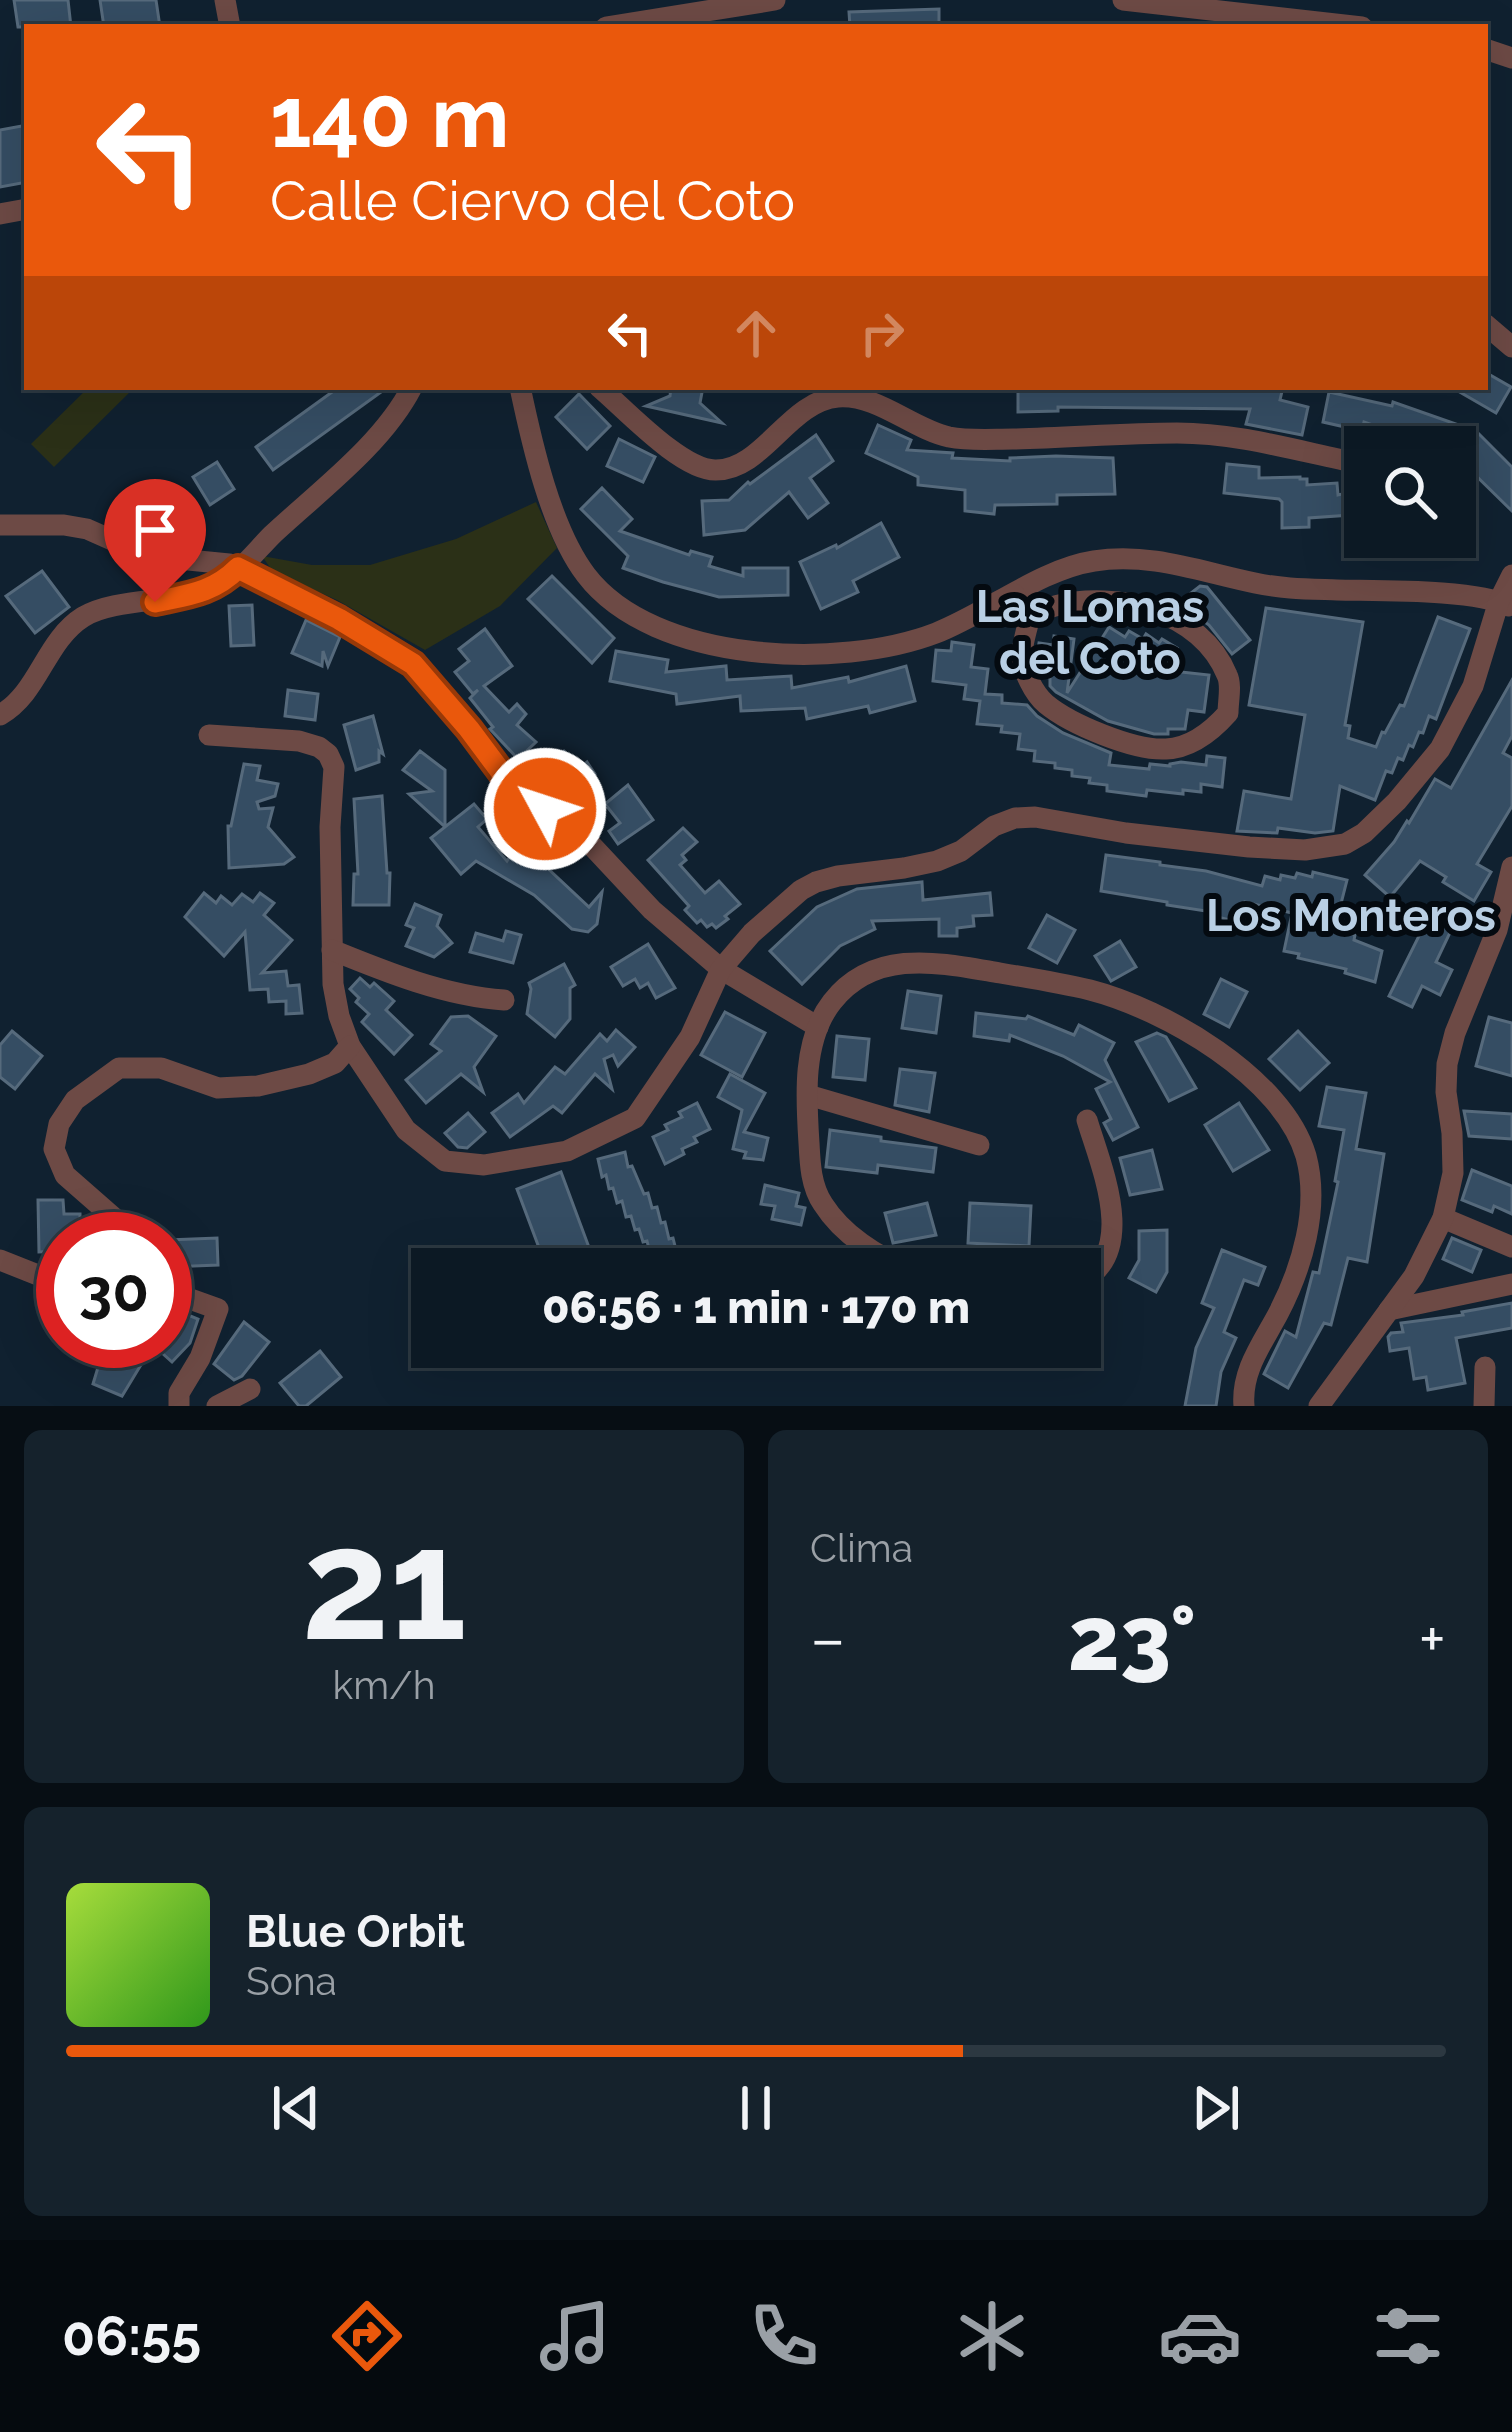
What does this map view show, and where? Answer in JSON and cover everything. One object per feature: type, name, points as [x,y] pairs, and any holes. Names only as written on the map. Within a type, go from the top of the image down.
[{"type":"street","points":[[625,24],[775,0]]},
{"type":"street","points":[[1123,0],[1335,24]]},
{"type":"street","points":[[1488,327],[1512,347]]},
{"type":"street","points":[[0,715],[30,687],[64,633],[86,615],[224,583],[375,439],[410,390]]},
{"type":"street","points":[[521,390],[538,463],[570,550],[603,595],[655,629],[691,640],[794,655],[844,654],[936,633],[1070,565],[1134,557],[1274,586],[1458,595],[1506,604]]},
{"type":"street","points":[[602,390],[683,460],[718,470],[747,459],[821,400],[840,397],[856,398],[948,436],[1028,439],[1212,434],[1344,461]]},
{"type":"street","points":[[0,525],[64,525],[148,556],[215,561],[238,568],[339,619],[413,664],[510,784],[580,833],[652,910],[722,969],[818,1027]]},
{"type":"street","points":[[209,734],[299,741],[328,754],[334,767],[332,950],[339,1016],[350,1046],[406,1130],[445,1161],[484,1165],[567,1151],[635,1118],[690,1037],[722,969],[752,933],[816,882],[937,861],[1015,818],[1249,847],[1305,850],[1345,844],[1364,833],[1397,801],[1440,749],[1473,686],[1506,604],[1512,575]]},
{"type":"street","points":[[1014,594],[1029,619],[1022,658],[1034,690],[1046,704],[1087,727],[1122,742],[1168,750],[1206,736],[1228,713],[1229,678],[1203,639],[1166,614],[1117,600],[1053,606],[1029,619]]},
{"type":"street","points":[[1319,1406],[1414,1276],[1442,1218],[1453,1173],[1447,1064],[1498,930],[1512,866]]},
{"type":"street","points":[[332,950],[440,987],[504,1000]]},
{"type":"street","points":[[868,1248],[822,1203],[811,1175],[810,1049],[832,1003],[856,980],[881,966],[944,963],[1092,991],[1135,1006],[1219,1052],[1263,1090],[1288,1120],[1305,1154],[1310,1216],[1304,1245],[1281,1308],[1247,1371],[1244,1406]]},
{"type":"street","points":[[107,1212],[65,1175],[54,1149],[59,1124],[75,1100],[118,1067],[161,1068],[218,1088],[258,1086],[335,1063],[350,1046]]},
{"type":"street","points":[[808,1095],[979,1145]]},
{"type":"street","points":[[1087,1120],[1113,1222],[1112,1243],[1101,1265]]},
{"type":"street","points":[[1442,1218],[1512,1247]]},
{"type":"street","points":[[0,1260],[36,1275]]},
{"type":"street","points":[[1389,1310],[1512,1284]]},
{"type":"street","points":[[179,1406],[179,1393],[200,1358],[218,1309],[192,1300]]},
{"type":"street","points":[[1484,1406],[1485,1367]]},
{"type":"street","points":[[217,1406],[250,1389]]},
{"type":"green space","points":[[86,390],[132,390],[54,467],[31,444]]},
{"type":"green space","points":[[536,502],[557,548],[500,606],[425,650],[337,600],[273,572],[262,556],[312,565],[370,565],[456,539]]},
{"type":"building","points":[[14,0],[68,0],[71,24],[18,27]]},
{"type":"building","points":[[100,0],[156,0],[160,24],[104,24]]},
{"type":"building","points":[[939,9],[939,24],[850,24],[849,12]]},
{"type":"building","points":[[24,126],[24,183],[0,187],[0,130]]},
{"type":"building","points":[[1488,374],[1511,387],[1496,413],[1456,390],[1488,390]]},
{"type":"building","points":[[335,390],[384,390],[273,470],[256,447]]},
{"type":"building","points":[[671,390],[702,390],[700,403],[722,423],[646,406],[670,396]]},
{"type":"building","points":[[1018,390],[1282,390],[1280,400],[1308,407],[1302,435],[1246,424],[1250,409],[1058,407],[1058,411],[1018,412]]},
{"type":"building","points":[[1329,392],[1392,406],[1393,402],[1462,426],[1364,422],[1363,426],[1344,427],[1323,422]]},
{"type":"building","points":[[579,394],[610,426],[587,449],[556,417]]},
{"type":"building","points":[[878,425],[911,440],[907,450],[953,453],[952,458],[1113,458],[1115,494],[1057,495],[1057,504],[995,505],[994,514],[965,511],[965,490],[918,485],[918,477],[866,453]]},
{"type":"building","points":[[1476,431],[1512,467],[1512,511],[1476,476]]},
{"type":"building","points":[[816,435],[833,461],[810,478],[828,503],[808,518],[789,492],[745,530],[704,535],[702,501],[729,500]]},
{"type":"building","points":[[619,439],[655,457],[643,482],[607,466]]},
{"type":"building","points":[[217,462],[234,489],[210,505],[193,477]]},
{"type":"building","points":[[1227,464],[1259,467],[1259,478],[1300,477],[1307,479],[1307,485],[1337,483],[1338,495],[1344,494],[1344,516],[1309,518],[1309,527],[1282,528],[1279,499],[1224,493]]},
{"type":"building","points":[[602,488],[632,519],[620,531],[689,555],[691,551],[712,557],[709,566],[743,576],[743,568],[788,568],[788,595],[719,597],[623,568],[628,556],[581,509]]},
{"type":"building","points":[[173,496],[202,520],[183,544],[165,529],[158,538],[153,521]]},
{"type":"building","points":[[881,523],[899,557],[853,581],[858,592],[821,609],[800,562]]},
{"type":"building","points":[[42,571],[69,607],[35,633],[6,596]]},
{"type":"building","points":[[552,576],[614,638],[592,663],[528,599]]},
{"type":"building","points":[[1200,586],[1207,587],[1250,640],[1232,654],[1182,600]]},
{"type":"building","points":[[252,605],[254,645],[231,646],[229,606]]},
{"type":"building","points":[[1266,608],[1363,622],[1345,725],[1350,726],[1348,738],[1376,747],[1400,705],[1404,706],[1438,617],[1470,629],[1436,719],[1429,716],[1403,760],[1398,758],[1392,773],[1386,771],[1375,800],[1340,786],[1333,831],[1237,831],[1244,791],[1291,799],[1305,715],[1249,705]]},
{"type":"building","points":[[306,620],[340,637],[328,666],[323,651],[322,666],[292,653]]},
{"type":"building","points":[[1109,627],[1125,637],[1129,631],[1143,639],[1146,634],[1177,648],[1163,670],[1209,675],[1204,712],[1188,710],[1185,729],[1154,734],[1108,721],[1056,692],[1040,669],[1039,643],[1053,645],[1054,636],[1074,639],[1067,693]]},
{"type":"building","points":[[485,629],[512,666],[484,686],[509,712],[517,704],[526,714],[517,725],[536,742],[518,759],[470,698],[478,690],[473,694],[455,672],[469,661],[459,649]]},
{"type":"building","points":[[952,642],[974,645],[971,667],[988,669],[985,694],[1002,695],[1002,703],[1027,705],[1063,733],[1111,753],[1109,765],[1149,769],[1150,764],[1206,765],[1207,756],[1225,758],[1222,787],[1201,784],[1201,792],[1183,790],[1183,794],[1147,790],[1146,796],[1107,791],[1107,785],[1072,776],[1072,770],[1055,768],[1055,763],[1034,761],[1035,751],[1018,749],[1020,734],[1001,732],[1002,726],[977,724],[980,701],[964,699],[966,685],[933,681],[936,650],[951,651]]},
{"type":"building","points":[[616,651],[668,660],[666,672],[726,666],[727,680],[791,676],[792,688],[848,677],[849,682],[906,666],[915,701],[870,713],[868,706],[807,719],[805,708],[741,711],[740,696],[677,704],[676,694],[610,681]]},
{"type":"building","points":[[1512,680],[1512,736],[1503,753],[1512,758],[1512,806],[1477,864],[1491,872],[1474,901],[1420,861],[1390,897],[1365,875],[1409,823],[1435,779],[1451,788]]},
{"type":"building","points":[[288,690],[318,694],[315,720],[285,716]]},
{"type":"building","points":[[373,716],[383,754],[379,751],[379,762],[356,770],[344,725]]},
{"type":"building","points":[[420,751],[445,770],[445,827],[409,794],[432,791],[403,770]]},
{"type":"building","points":[[564,751],[580,768],[587,762],[595,774],[572,794],[547,767]]},
{"type":"building","points":[[244,764],[260,766],[257,780],[278,784],[275,796],[257,802],[259,809],[273,808],[268,827],[294,857],[284,864],[229,868],[228,826]]},
{"type":"building","points":[[628,785],[653,820],[618,844],[609,831],[620,823],[605,804]]},
{"type":"building","points":[[382,796],[389,905],[353,905],[354,874],[358,874],[354,799]]},
{"type":"building","points":[[474,804],[487,819],[478,827],[507,861],[516,848],[544,865],[589,907],[602,892],[597,924],[588,932],[572,929],[534,895],[476,861],[461,874],[431,838]]},
{"type":"building","points":[[683,828],[697,842],[682,855],[686,860],[680,865],[705,893],[719,881],[740,904],[716,928],[701,920],[697,923],[685,910],[689,906],[648,860]]},
{"type":"building","points":[[1106,855],[1206,871],[1262,886],[1265,876],[1280,880],[1281,875],[1295,878],[1297,873],[1347,880],[1334,931],[1355,935],[1354,940],[1382,951],[1375,982],[1284,951],[1292,913],[1245,902],[1241,923],[1167,902],[1101,891]]},
{"type":"building","points":[[922,882],[923,900],[990,893],[992,915],[973,916],[974,926],[957,928],[957,936],[939,936],[939,919],[872,921],[875,929],[840,946],[802,984],[770,951],[817,907],[857,889]]},
{"type":"building","points":[[204,893],[216,903],[221,896],[232,905],[242,894],[253,902],[260,893],[274,903],[264,915],[292,940],[262,973],[286,971],[288,986],[299,985],[302,1013],[286,1014],[286,1001],[269,1002],[268,989],[250,990],[245,932],[224,956],[185,917]]},
{"type":"building","points":[[415,904],[441,915],[437,926],[452,943],[434,957],[406,946],[414,928],[406,925]]},
{"type":"building","points":[[1427,907],[1456,920],[1436,962],[1452,970],[1440,995],[1422,986],[1412,1007],[1389,996],[1419,936],[1415,934]]},
{"type":"building","points":[[1047,915],[1075,930],[1057,963],[1029,948]]},
{"type":"building","points":[[506,931],[521,935],[513,963],[470,952],[476,933],[503,941]]},
{"type":"building","points":[[1120,941],[1136,967],[1111,981],[1095,956]]},
{"type":"building","points":[[648,944],[675,988],[656,998],[648,983],[640,988],[635,979],[623,986],[611,967]]},
{"type":"building","points":[[564,964],[575,985],[570,988],[570,1019],[555,1037],[527,1014],[529,983]]},
{"type":"building","points":[[360,978],[370,987],[374,983],[394,1001],[386,1010],[412,1035],[394,1054],[362,1022],[369,1014],[350,989]]},
{"type":"building","points":[[1221,979],[1247,992],[1229,1027],[1204,1014]]},
{"type":"building","points":[[908,991],[941,996],[936,1033],[902,1028]]},
{"type":"building","points":[[725,1012],[765,1033],[742,1077],[701,1055]]},
{"type":"building","points":[[976,1013],[1028,1016],[1074,1035],[1079,1025],[1114,1043],[1105,1060],[1138,1127],[1113,1140],[1104,1123],[1111,1119],[1096,1089],[1110,1082],[1010,1035],[1009,1041],[974,1036]]},
{"type":"building","points":[[468,1016],[496,1036],[474,1067],[483,1092],[461,1074],[426,1103],[406,1080],[441,1051],[431,1044],[451,1017]]},
{"type":"building","points":[[1489,1017],[1512,1023],[1512,1076],[1476,1066]]},
{"type":"building","points":[[616,1030],[635,1047],[618,1066],[613,1055],[604,1059],[612,1089],[595,1074],[562,1113],[553,1106],[510,1137],[492,1113],[518,1094],[524,1103],[555,1067],[565,1074],[600,1034],[607,1041]]},
{"type":"building","points":[[12,1031],[42,1056],[15,1089],[0,1077],[0,1045]]},
{"type":"building","points":[[1298,1031],[1329,1063],[1300,1090],[1269,1059]]},
{"type":"building","points":[[1157,1033],[1166,1037],[1196,1088],[1169,1101],[1136,1042]]},
{"type":"building","points":[[837,1036],[869,1039],[865,1080],[833,1077]]},
{"type":"building","points":[[900,1069],[935,1073],[929,1112],[895,1105]]},
{"type":"building","points":[[730,1074],[765,1093],[744,1132],[768,1138],[763,1160],[744,1158],[746,1152],[733,1149],[742,1110],[718,1097]]},
{"type":"building","points":[[1327,1087],[1366,1093],[1356,1149],[1384,1154],[1367,1262],[1348,1258],[1331,1325],[1324,1323],[1288,1388],[1264,1374],[1285,1331],[1296,1337],[1313,1272],[1319,1273],[1344,1130],[1319,1126]]},
{"type":"building","points":[[697,1103],[710,1129],[694,1137],[697,1142],[682,1149],[684,1154],[665,1164],[653,1137],[682,1117],[679,1112]]},
{"type":"building","points":[[1239,1103],[1269,1150],[1233,1171],[1205,1125]]},
{"type":"building","points":[[1464,1111],[1512,1114],[1512,1139],[1469,1136]]},
{"type":"building","points":[[468,1113],[485,1132],[467,1148],[458,1147],[445,1133]]},
{"type":"building","points":[[830,1130],[936,1148],[933,1172],[878,1165],[877,1173],[826,1167]]},
{"type":"building","points":[[1152,1150],[1162,1189],[1130,1195],[1120,1158]]},
{"type":"building","points":[[625,1152],[628,1167],[632,1166],[644,1194],[648,1193],[652,1208],[657,1207],[676,1248],[649,1248],[643,1242],[631,1216],[626,1217],[622,1201],[617,1203],[613,1188],[609,1189],[606,1175],[602,1177],[598,1159]]},
{"type":"building","points":[[1472,1170],[1512,1186],[1512,1214],[1462,1200]]},
{"type":"building","points":[[561,1172],[589,1248],[539,1248],[517,1189]]},
{"type":"building","points":[[765,1185],[799,1193],[796,1206],[805,1208],[801,1225],[772,1219],[775,1206],[761,1204]]},
{"type":"building","points":[[38,1200],[63,1200],[64,1212],[38,1212]]},
{"type":"building","points":[[927,1203],[936,1235],[893,1243],[885,1213]]},
{"type":"building","points":[[970,1203],[1031,1206],[1029,1246],[968,1243]]},
{"type":"building","points":[[1167,1230],[1167,1272],[1156,1292],[1129,1278],[1139,1260],[1139,1231]]},
{"type":"building","points":[[217,1238],[218,1265],[192,1266],[192,1239]]},
{"type":"building","points":[[1452,1238],[1481,1250],[1472,1272],[1443,1259]]},
{"type":"building","points":[[1222,1250],[1265,1267],[1258,1285],[1244,1280],[1224,1332],[1236,1338],[1221,1372],[1216,1406],[1185,1406],[1196,1348],[1214,1308],[1202,1303]]},
{"type":"building","points":[[1512,1303],[1512,1328],[1456,1338],[1465,1383],[1428,1390],[1426,1377],[1414,1379],[1409,1348],[1390,1351],[1388,1337],[1403,1332],[1401,1323]]},
{"type":"building","points":[[244,1322],[269,1342],[234,1380],[214,1364]]},
{"type":"building","points":[[320,1351],[341,1377],[306,1406],[299,1406],[280,1383]]},
{"type":"building","points":[[98,1368],[139,1368],[122,1396],[93,1384]]},
{"type":"district","name":"Las Lomas del Coto","points":[[1090,632]]},
{"type":"district","name":"Los Monteros","points":[[1351,915]]},
{"type":"route","points":[[155,602],[208,590],[224,583],[238,568],[339,619],[413,664],[510,784],[545,809]]}]
